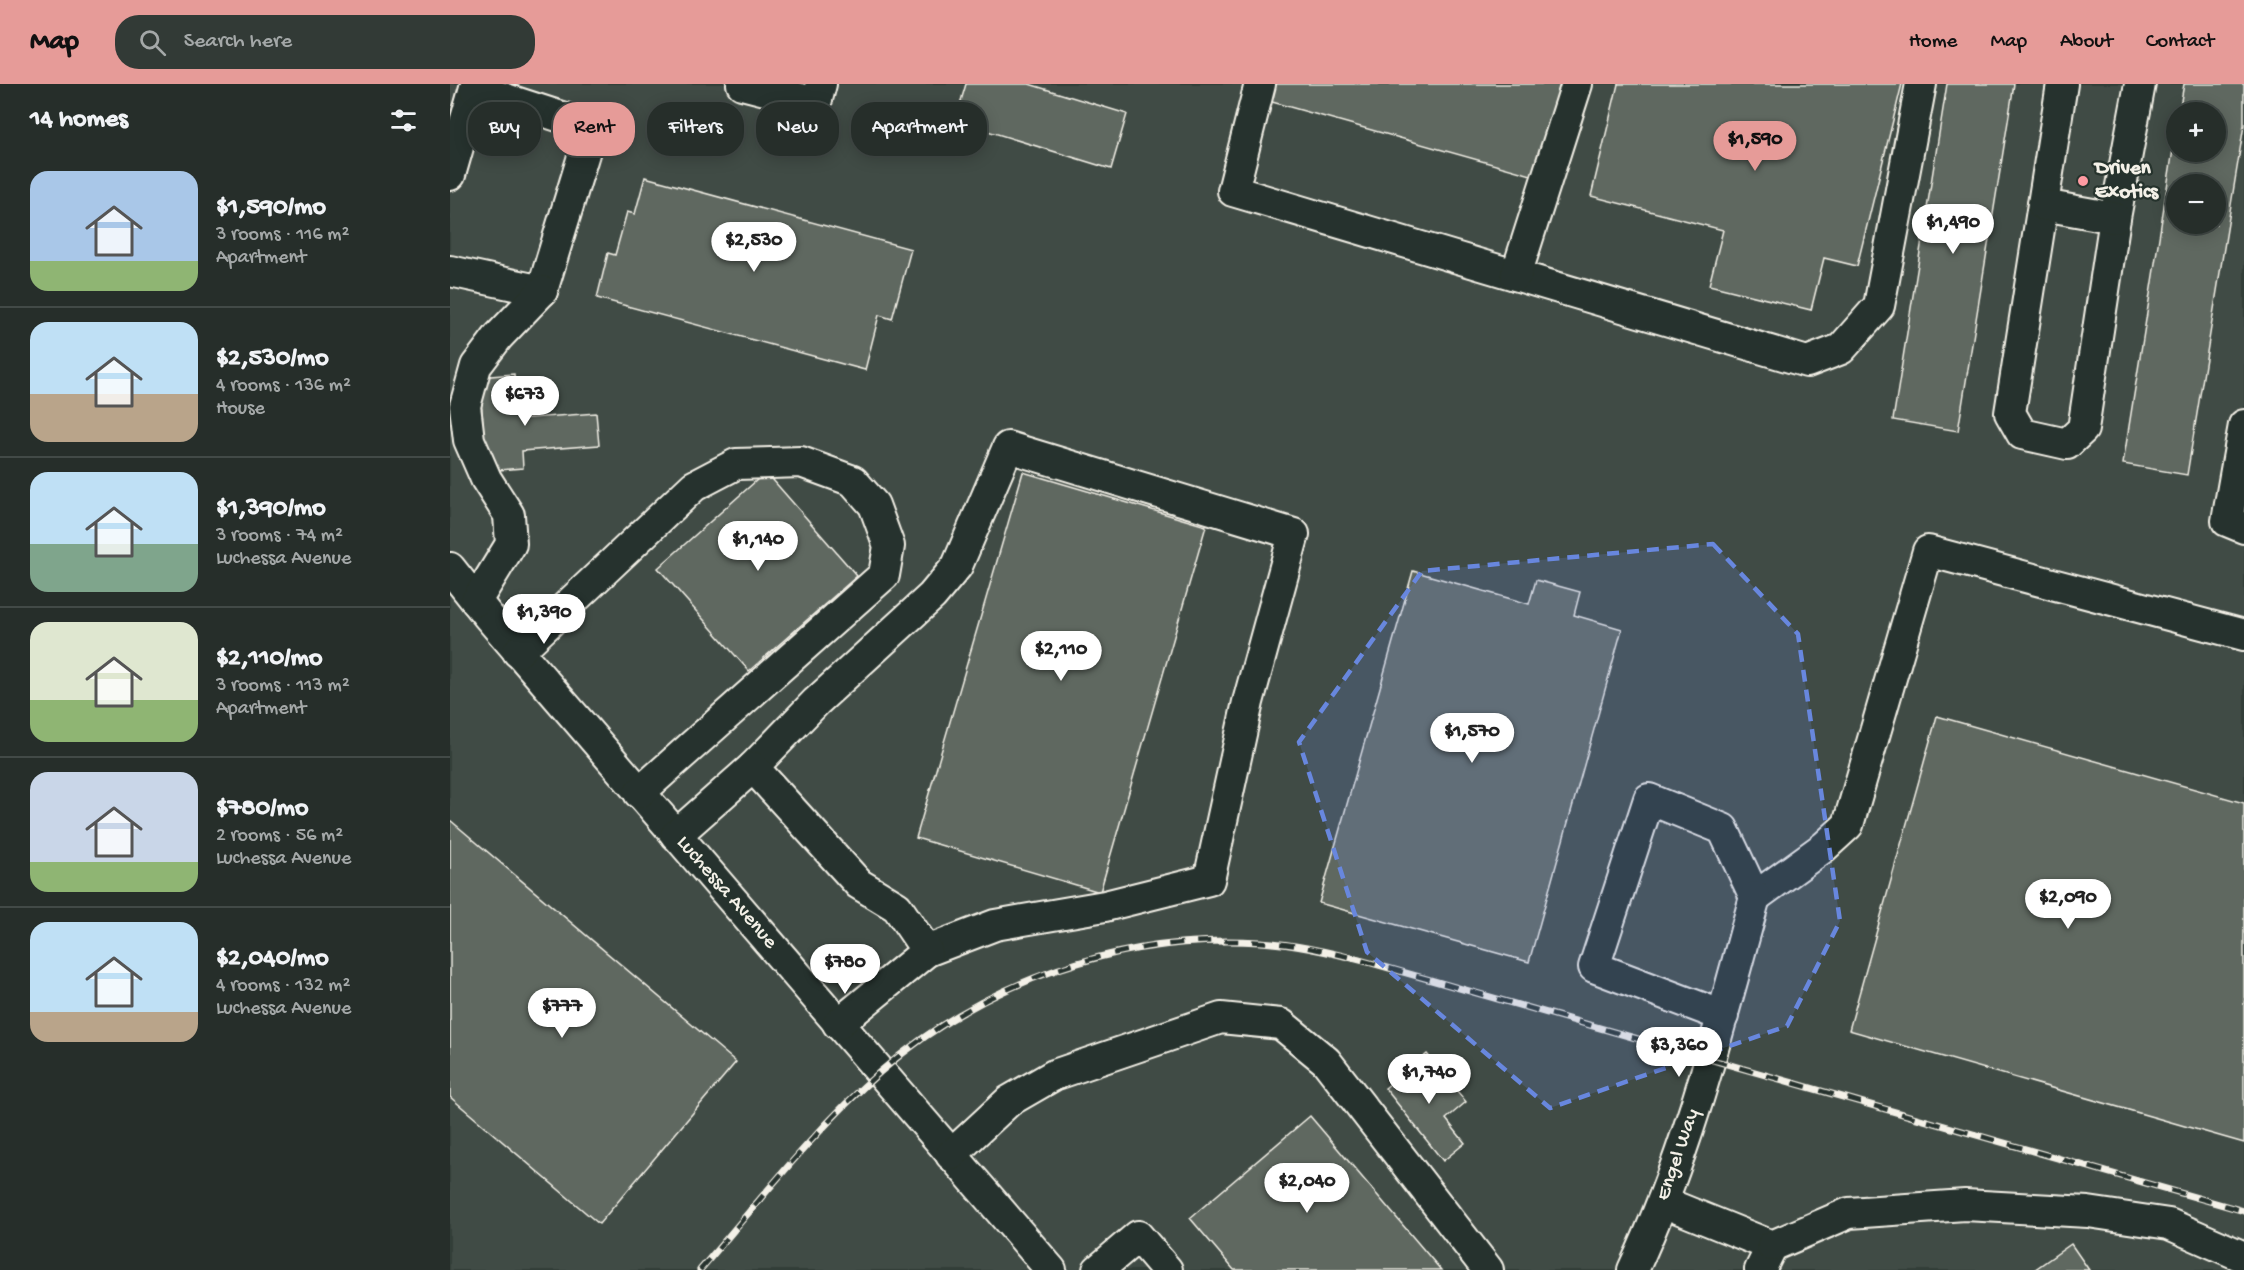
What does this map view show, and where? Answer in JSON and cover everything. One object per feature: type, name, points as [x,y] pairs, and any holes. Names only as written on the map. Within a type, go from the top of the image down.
[{"type":"street","points":[[742,84],[816,103],[821,84]]},
{"type":"street","points":[[1260,84],[1233,191],[1807,362],[1841,349],[1879,306],[1921,84]]},
{"type":"street","points":[[1516,275],[1577,84]]},
{"type":"street","points":[[2062,84],[2010,413],[2022,434],[2067,444],[2083,429],[2115,218],[2140,84]]},
{"type":"street","points":[[450,175],[476,87],[592,127],[542,291],[498,337],[476,366],[465,406],[469,440],[486,479],[509,515],[511,544],[476,601]]},
{"type":"street","points":[[2043,205],[2115,218]]},
{"type":"street","points":[[450,270],[542,291]]},
{"type":"street","points":[[2244,425],[2228,521],[2244,528]]},
{"type":"street","points":[[676,835],[753,767],[816,702],[932,596],[957,566],[1008,447],[1294,534],[1248,702],[1209,880],[1105,906],[994,925],[927,951],[838,1024]]},
{"type":"street","points":[[518,652],[694,486],[736,464],[801,462],[853,481],[874,505],[889,546],[884,575],[639,793]]},
{"type":"street","points":[[1723,1016],[1594,967],[1649,799],[1723,829],[1755,897],[1824,847],[1848,825],[1928,551],[2244,635]]},
{"type":"street","name":"Luchessa Avenue","points":[[450,568],[518,652],[1052,1270]]},
{"type":"street","points":[[753,767],[859,884],[897,907],[927,951]]},
{"type":"street","name":"Engel Way","points":[[1633,1270],[1663,1202],[1693,1115],[1755,897]]},
{"type":"street","points":[[951,1155],[1009,1101],[1054,1074],[1221,1018],[1281,1024],[1326,1061],[1488,1270]]},
{"type":"street","points":[[1663,1202],[1766,1258],[1849,1213],[1965,1205],[2088,1212],[2169,1224],[2244,1257]]},
{"type":"street","points":[[1098,1270],[1138,1236],[1167,1270]]},
{"type":"highlighted area","points":[[1713,544],[1798,634],[1840,921],[1787,1026],[1550,1108],[1367,952],[1299,742],[1422,571]]},
{"type":"shaded area","points":[[450,84],[2244,84],[2244,1270],[450,1270]]},
{"type":"building","points":[[966,84],[1029,84],[1127,114],[1111,169],[987,131],[987,102],[961,102]]},
{"type":"building","points":[[1270,84],[1564,84],[1538,177],[1265,100]]},
{"type":"building","points":[[1618,84],[1902,84],[1857,266],[1824,258],[1811,310],[1709,285],[1723,230],[1591,196]]},
{"type":"building","points":[[1947,84],[2014,84],[1958,431],[1893,420]]},
{"type":"building","points":[[2184,84],[2244,84],[2244,125],[2187,475],[2123,464],[2166,194],[2166,234],[2226,234],[2226,174],[2169,174],[2171,162],[2226,162],[2226,102],[2181,102]]},
{"type":"building","points":[[645,177],[911,249],[892,319],[879,315],[865,370],[597,298],[608,253],[615,255],[627,212],[635,214]]},
{"type":"building","points":[[514,374],[518,419],[596,413],[599,445],[522,451],[523,468],[487,471],[479,377]]},
{"type":"building","points":[[766,472],[857,576],[749,671],[658,568]]},
{"type":"building","points":[[1023,472],[1206,526],[1100,892],[916,838]]},
{"type":"building","points":[[1413,571],[1529,604],[1536,580],[1580,592],[1574,615],[1622,629],[1529,962],[1319,903]]},
{"type":"building","points":[[1937,716],[2244,803],[2244,1143],[1849,1030]]},
{"type":"building","points":[[450,820],[736,1062],[599,1224],[450,1097]]},
{"type":"building","points":[[1427,1054],[1466,1102],[1446,1119],[1465,1143],[1443,1161],[1385,1088]]},
{"type":"building","points":[[1310,1116],[1441,1270],[1234,1270],[1190,1218]]},
{"type":"building","points":[[2071,1244],[2089,1270],[2034,1270]]},
{"type":"railway","points":[[700,1270],[787,1168],[855,1095],[921,1040],[964,1012],[1057,969],[1107,955],[1157,946],[1208,941],[1288,945],[1357,959],[2244,1211]]},
{"type":"place","name":"Driven Exotics","points":[[2083,181]]}]
